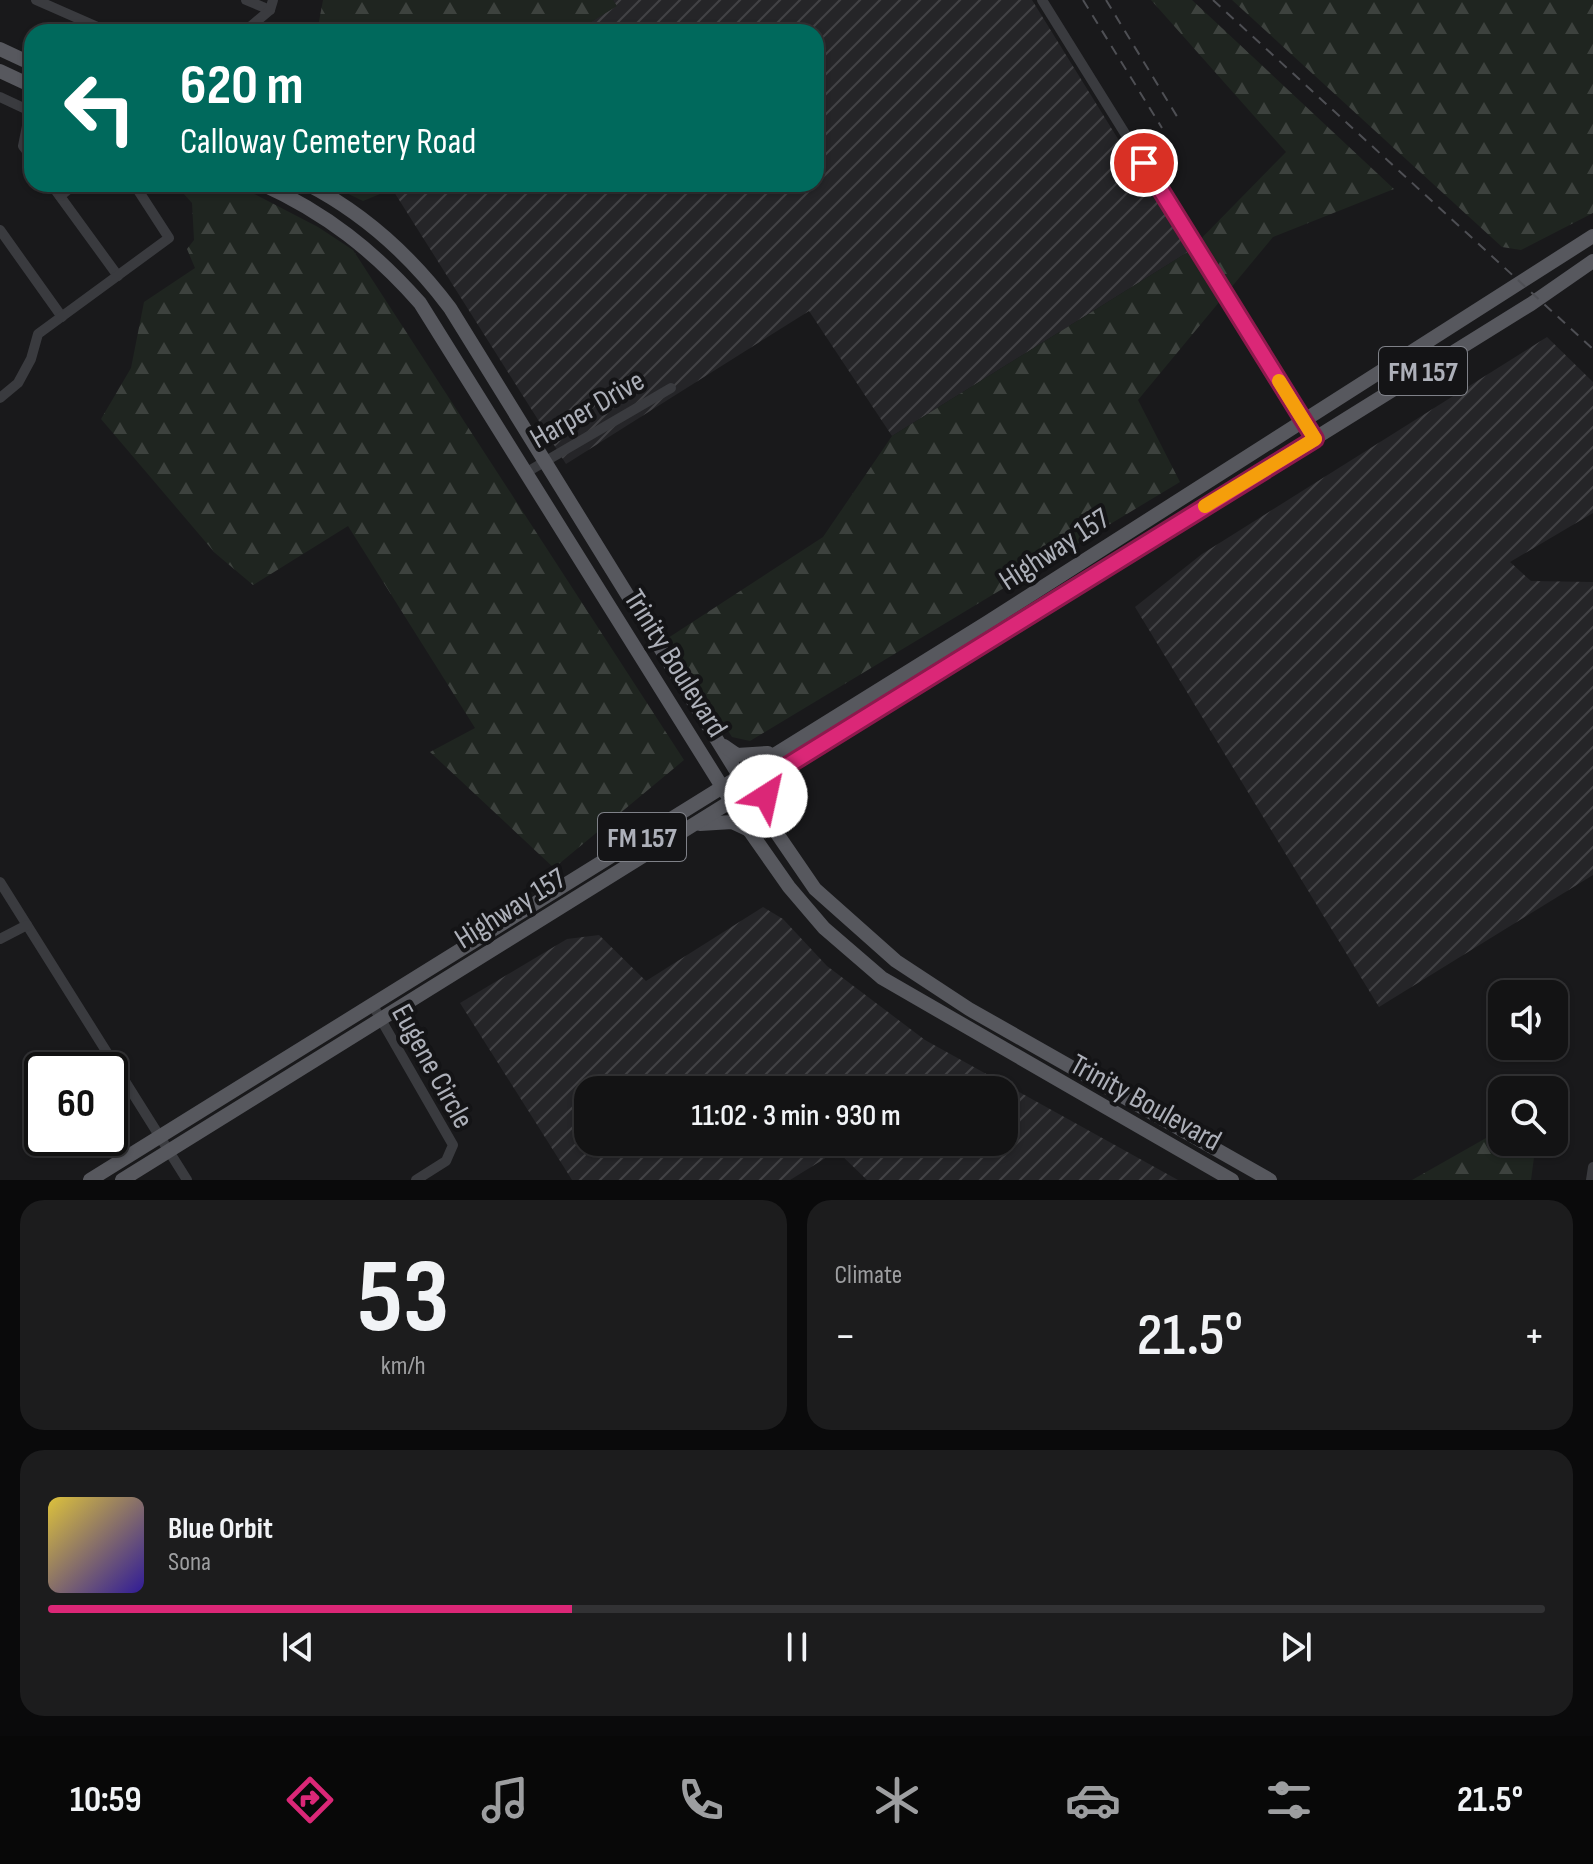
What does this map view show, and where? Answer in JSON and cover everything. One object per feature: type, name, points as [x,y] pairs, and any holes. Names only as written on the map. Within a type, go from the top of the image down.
[{"type":"main road","points":[[0,49],[24,60]]},
{"type":"main road","points":[[0,71],[24,82]]},
{"type":"main road","name":"Trinity Boulevard","points":[[278,192],[314,210],[343,230],[381,260],[420,303],[749,830],[789,887],[843,947],[882,978],[993,1045],[1232,1180]]},
{"type":"main road","name":"Trinity Boulevard","points":[[323,192],[376,228],[431,283],[777,836],[815,889],[896,961],[1003,1029],[1270,1180]]},
{"type":"main road","name":"Highway 157","points":[[160,1137],[978,628],[1593,236]]},
{"type":"main road","name":"Highway 157","points":[[169,1151],[1315,439],[1589,265]]},
{"type":"main road","points":[[978,628],[987,643]]},
{"type":"main road","points":[[634,644],[650,634]]},
{"type":"main road","points":[[719,743],[737,755],[776,751]]},
{"type":"main road","points":[[698,803],[706,787],[700,750]]},
{"type":"main road","points":[[777,772],[766,791],[765,804],[777,836]]},
{"type":"main road","points":[[696,824],[732,822],[749,830]]},
{"type":"main road","points":[[993,1045],[1003,1029]]},
{"type":"main road","name":"FM 157","points":[[90,1180],[160,1137]]},
{"type":"main road","name":"FM 157","points":[[122,1180],[169,1151]]},
{"type":"main road","points":[[1212,1169],[1221,1152]]},
{"type":"street","points":[[36,0],[91,24]]},
{"type":"street","points":[[246,0],[272,5]]},
{"type":"street","points":[[1042,0],[1315,439]]},
{"type":"street","points":[[252,24],[272,5]]},
{"type":"street","points":[[0,97],[24,108]]},
{"type":"street","points":[[57,192],[118,276]]},
{"type":"street","points":[[60,196],[65,192]]},
{"type":"street","points":[[0,398],[18,383],[31,359],[38,334],[169,238],[139,192]]},
{"type":"street","points":[[0,230],[62,317]]},
{"type":"street","name":"Harper Drive","points":[[527,472],[671,388]]},
{"type":"street","points":[[0,882],[187,1180]]},
{"type":"street","points":[[0,939],[27,925]]},
{"type":"street","name":"Eugene Circle","points":[[372,1004],[453,1145],[446,1161],[416,1180]]},
{"type":"street","points":[[1591,1180],[1593,1167]]},
{"type":"shaded area","points":[[613,0],[1032,0],[1188,252],[892,436],[809,311],[566,464],[394,192],[824,192],[824,24],[588,24],[616,6]]},
{"type":"shaded area","points":[[1547,337],[1593,382],[1593,513],[1510,562],[1531,581],[1593,582],[1593,875],[1379,1007],[1135,607],[1202,554]]},
{"type":"shaded area","points":[[763,907],[783,919],[827,966],[925,1040],[990,1076],[574,1076],[574,1156],[829,1156],[790,1180],[572,1180],[460,1003],[567,939],[599,935],[646,981]]},
{"type":"shaded area","points":[[1018,1091],[1178,1180],[867,1180],[842,1156],[1018,1156]]},
{"type":"green space","points":[[323,0],[613,0],[617,6],[588,24],[318,24]]},
{"type":"green space","points":[[1151,0],[1192,0],[1394,189],[1273,237],[1138,400],[1180,482],[750,741],[732,737],[668,638],[823,537],[892,436],[1188,252],[1286,152]]},
{"type":"green space","points":[[1232,0],[1593,0],[1593,213],[1521,250],[1502,247]]},
{"type":"green space","points":[[182,192],[250,192],[318,227],[353,250],[684,760],[554,868],[430,752],[475,728],[348,526],[253,585],[215,553],[101,419],[131,368],[144,302],[195,268],[187,249],[194,240],[192,203]]},
{"type":"green space","points":[[344,192],[385,192],[363,201]]},
{"type":"green space","points":[[1488,1137],[1488,1156],[1534,1156],[1531,1180],[1412,1180]]},
{"type":"railway","points":[[1083,0],[1162,128]]},
{"type":"railway","points":[[1106,0],[1181,123]]},
{"type":"railway","points":[[1213,0],[1593,349]]},
{"type":"slow traffic","points":[[1205,506],[1315,439],[1279,381]]},
{"type":"route","points":[[766,796],[777,772],[809,751],[1315,439],[1144,163]]}]
